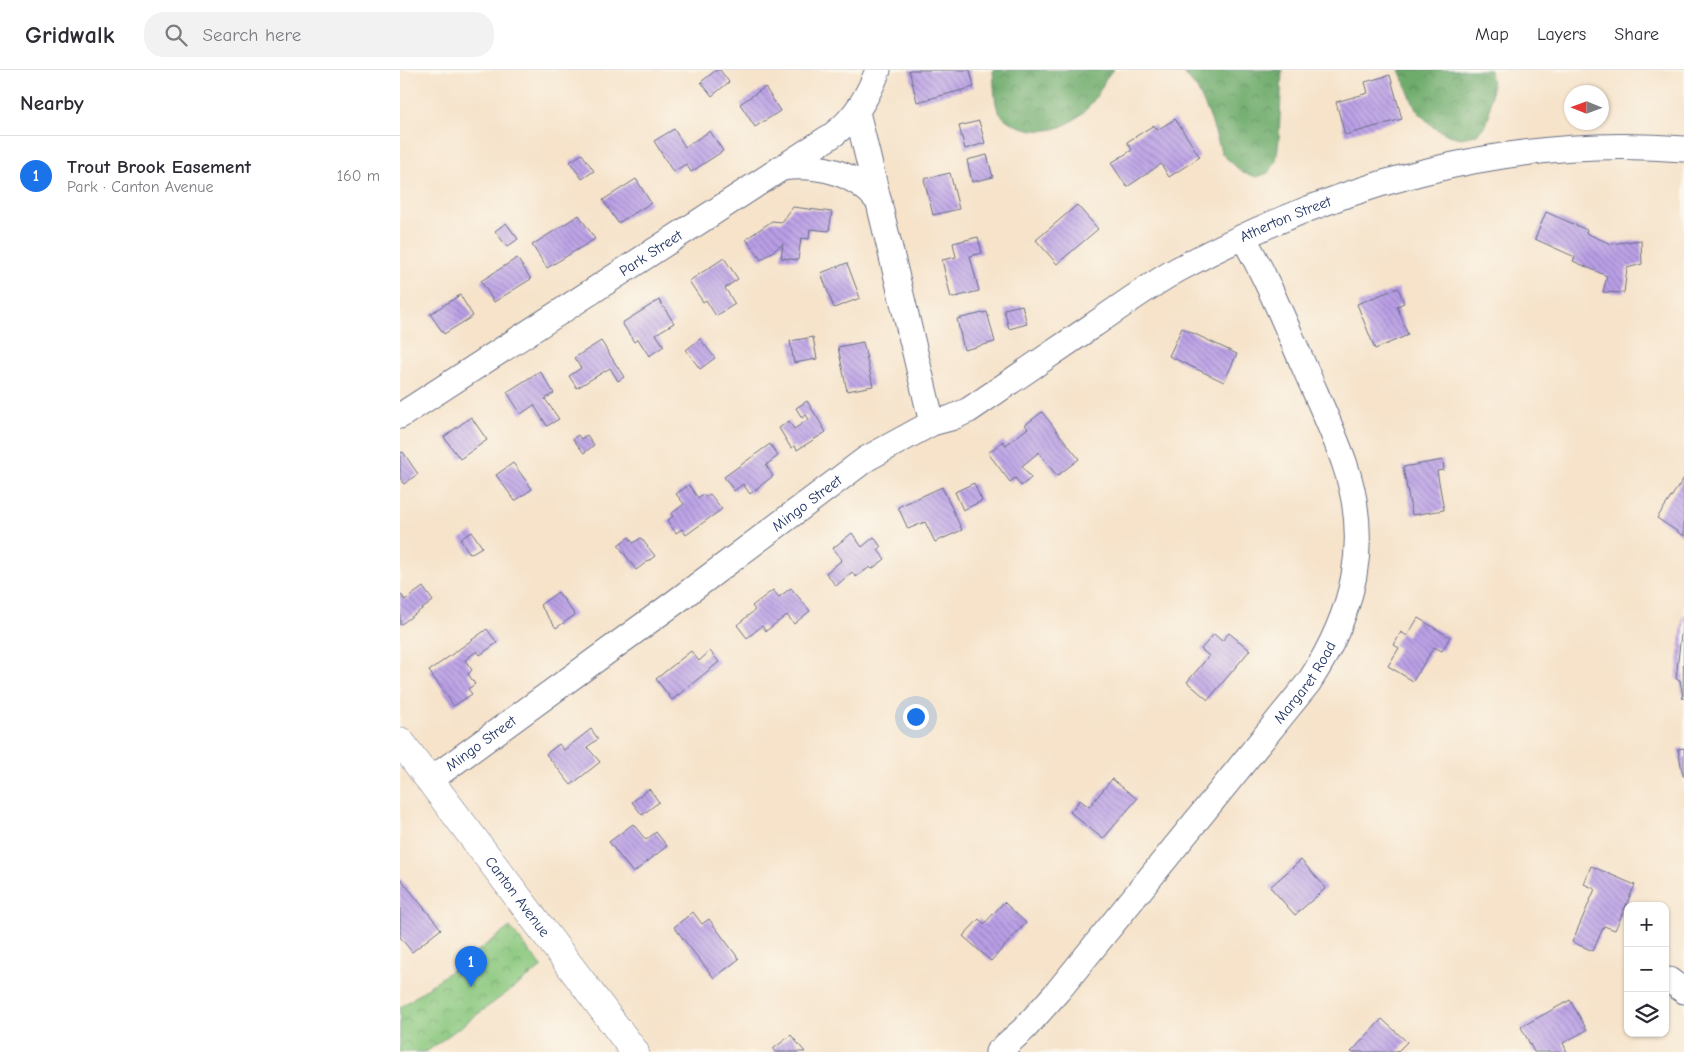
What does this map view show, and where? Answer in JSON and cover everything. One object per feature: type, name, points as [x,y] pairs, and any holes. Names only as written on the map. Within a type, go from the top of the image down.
[{"type":"main road","name":"Canton Avenue","points":[[400,741],[635,1052]]},
{"type":"street","name":"Park Street","points":[[400,416],[838,131],[857,112],[878,70]]},
{"type":"street","points":[[857,112],[932,423]]},
{"type":"street","name":"Atherton Street","points":[[932,423],[952,418],[969,410],[1156,283],[1243,237],[1353,192],[1399,178],[1470,162],[1527,152],[1626,146],[1684,149]]},
{"type":"street","points":[[781,168],[794,166],[819,168],[844,175],[864,187],[879,202]]},
{"type":"street","name":"Margaret Road","points":[[998,1052],[1030,1023],[1062,986],[1309,682],[1331,646],[1346,609],[1357,549],[1355,504],[1350,484],[1336,442],[1275,301],[1243,237]]},
{"type":"street","name":"Mingo Street","points":[[429,781],[674,604],[854,468],[932,423]]},
{"type":"green space","points":[[993,70],[1114,70],[1107,77],[1092,102],[1076,119],[1056,128],[1033,130],[1018,126],[1009,121],[997,109]]},
{"type":"green space","points":[[1180,70],[1282,70],[1279,140],[1276,161],[1268,173],[1257,177],[1243,173],[1222,154],[1210,117],[1197,89]]},
{"type":"green space","points":[[1399,70],[1490,70],[1492,86],[1489,116],[1485,126],[1476,135],[1461,138],[1448,135],[1433,127],[1416,110]]},
{"type":"green space","points":[[510,927],[542,967],[426,1052],[400,1052],[400,1008]]},
{"type":"building","points":[[716,70],[720,70],[729,82],[712,96],[701,82]]},
{"type":"building","points":[[909,70],[970,70],[974,87],[917,102]]},
{"type":"building","points":[[1390,75],[1402,119],[1345,135],[1336,102],[1368,93],[1365,82]]},
{"type":"building","points":[[765,87],[780,111],[755,127],[740,104]]},
{"type":"building","points":[[1175,119],[1200,157],[1169,177],[1161,164],[1127,187],[1111,163],[1132,150],[1127,142],[1154,125],[1157,130]]},
{"type":"building","points":[[979,121],[985,143],[965,149],[959,126]]},
{"type":"building","points":[[674,129],[685,147],[710,131],[723,151],[691,172],[686,164],[673,172],[654,141]]},
{"type":"building","points":[[582,154],[594,171],[582,179],[570,162]]},
{"type":"building","points":[[987,155],[993,177],[972,182],[967,160]]},
{"type":"building","points":[[950,173],[959,209],[933,215],[924,179]]},
{"type":"building","points":[[636,179],[651,203],[618,223],[603,200]]},
{"type":"building","points":[[1077,205],[1098,229],[1057,264],[1036,240]]},
{"type":"building","points":[[793,207],[832,212],[829,231],[810,229],[809,239],[801,238],[798,260],[781,258],[783,244],[761,260],[746,239],[772,221],[782,222]]},
{"type":"building","points":[[1546,212],[1587,230],[1586,233],[1611,244],[1641,240],[1642,264],[1627,268],[1624,293],[1603,292],[1607,276],[1573,261],[1575,257],[1535,239]]},
{"type":"building","points":[[579,215],[595,239],[547,268],[532,245]]},
{"type":"building","points":[[506,223],[518,239],[507,247],[495,231]]},
{"type":"building","points":[[978,237],[982,253],[970,256],[979,291],[951,298],[942,260],[956,257],[953,243]]},
{"type":"building","points":[[517,258],[531,279],[494,302],[481,281]]},
{"type":"building","points":[[724,258],[738,279],[725,288],[735,304],[716,316],[706,300],[703,302],[689,281]]},
{"type":"building","points":[[847,263],[860,298],[834,308],[821,273]]},
{"type":"building","points":[[1398,288],[1404,303],[1397,306],[1408,335],[1375,349],[1357,304]]},
{"type":"building","points":[[460,295],[473,316],[444,334],[430,314]]},
{"type":"building","points":[[659,300],[674,323],[656,334],[664,346],[649,356],[638,339],[634,342],[622,323]]},
{"type":"building","points":[[1022,305],[1027,324],[1009,329],[1004,309]]},
{"type":"building","points":[[987,312],[995,342],[964,350],[957,319]]},
{"type":"building","points":[[1182,328],[1237,354],[1224,382],[1169,356]]},
{"type":"building","points":[[813,337],[817,359],[794,363],[790,341]]},
{"type":"building","points":[[700,339],[715,358],[700,369],[686,350]]},
{"type":"building","points":[[601,341],[624,377],[618,381],[610,368],[577,388],[569,376],[581,368],[574,358]]},
{"type":"building","points":[[863,342],[873,386],[847,391],[838,347]]},
{"type":"building","points":[[540,371],[554,393],[545,399],[559,419],[547,426],[534,405],[521,414],[507,392]]},
{"type":"building","points":[[807,401],[826,432],[797,450],[795,446],[791,448],[779,428],[789,421],[794,429],[809,419],[806,415],[802,418],[796,408]]},
{"type":"building","points":[[1042,412],[1079,459],[1057,476],[1039,452],[1022,466],[1031,478],[1021,486],[1015,478],[1010,482],[988,453],[1003,441],[1006,445],[1028,428],[1025,425]]},
{"type":"building","points":[[471,417],[487,440],[460,459],[444,437]]},
{"type":"building","points":[[578,435],[581,439],[587,435],[594,445],[584,453],[573,439]]},
{"type":"building","points":[[770,444],[778,456],[766,465],[773,476],[750,494],[743,484],[734,491],[724,477]]},
{"type":"building","points":[[403,452],[418,474],[404,484],[400,478],[400,453]]},
{"type":"building","points":[[1443,460],[1444,470],[1437,471],[1444,510],[1412,515],[1403,467]]},
{"type":"building","points":[[513,463],[532,489],[515,501],[496,475]]},
{"type":"building","points":[[1684,478],[1684,536],[1657,518]]},
{"type":"building","points":[[974,483],[982,501],[963,510],[955,492]]},
{"type":"building","points":[[689,485],[698,498],[703,494],[705,497],[710,494],[722,509],[686,535],[682,529],[676,533],[667,521],[673,516],[671,514],[684,504],[676,494]]},
{"type":"building","points":[[942,487],[962,530],[935,542],[925,522],[908,529],[898,507]]},
{"type":"building","points":[[472,532],[482,547],[470,554],[460,539]]},
{"type":"building","points":[[852,533],[862,547],[874,537],[881,547],[878,550],[885,559],[872,569],[870,567],[856,577],[852,572],[836,586],[826,573],[842,560],[833,548]]},
{"type":"building","points":[[629,537],[633,543],[641,538],[655,556],[636,570],[618,545]]},
{"type":"building","points":[[423,587],[433,601],[400,625],[400,593],[405,600]]},
{"type":"building","points":[[791,588],[810,611],[794,624],[787,615],[766,631],[762,626],[747,638],[737,625],[755,610],[752,606],[773,590],[779,597]]},
{"type":"building","points":[[558,592],[575,615],[556,628],[540,605]]},
{"type":"building","points":[[1683,616],[1683,699],[1680,680],[1676,679]]},
{"type":"building","points":[[1418,618],[1450,637],[1442,651],[1434,647],[1413,681],[1388,666],[1399,648],[1394,645],[1401,632],[1407,636]]},
{"type":"building","points":[[487,629],[497,643],[480,655],[477,651],[465,660],[472,670],[468,674],[475,684],[468,689],[472,694],[454,706],[429,671]]},
{"type":"building","points":[[1229,633],[1250,650],[1208,700],[1187,682],[1209,656],[1201,649],[1214,634],[1222,641]]},
{"type":"building","points":[[691,651],[699,661],[710,651],[719,662],[672,700],[656,679]]},
{"type":"building","points":[[591,729],[598,739],[587,747],[600,762],[571,785],[546,754],[559,744],[564,750]]},
{"type":"building","points":[[1684,748],[1684,776],[1683,776],[1678,749]]},
{"type":"building","points":[[1112,779],[1137,799],[1103,839],[1070,812],[1080,800],[1089,807]]},
{"type":"building","points":[[649,789],[659,802],[642,815],[632,802]]},
{"type":"building","points":[[633,824],[646,840],[656,832],[667,846],[633,873],[609,842]]},
{"type":"building","points":[[1301,860],[1326,888],[1295,915],[1270,887]]},
{"type":"building","points":[[1591,866],[1635,885],[1627,902],[1624,902],[1624,910],[1615,930],[1604,926],[1593,951],[1572,942],[1595,889],[1584,884]]},
{"type":"building","points":[[400,878],[441,929],[412,952],[400,937]]},
{"type":"building","points":[[1004,902],[1026,923],[991,961],[963,936],[979,919],[984,924]]},
{"type":"building","points":[[693,912],[702,924],[709,919],[739,959],[714,978],[674,927]]},
{"type":"building","points":[[1570,1000],[1587,1030],[1563,1043],[1567,1052],[1534,1052],[1521,1027]]},
{"type":"building","points":[[1382,1019],[1407,1042],[1397,1052],[1351,1052]]},
{"type":"building","points":[[791,1035],[805,1052],[775,1052],[773,1049]]},
{"type":"place","name":"Trout Brook Easement","points":[[471,987]]}]
